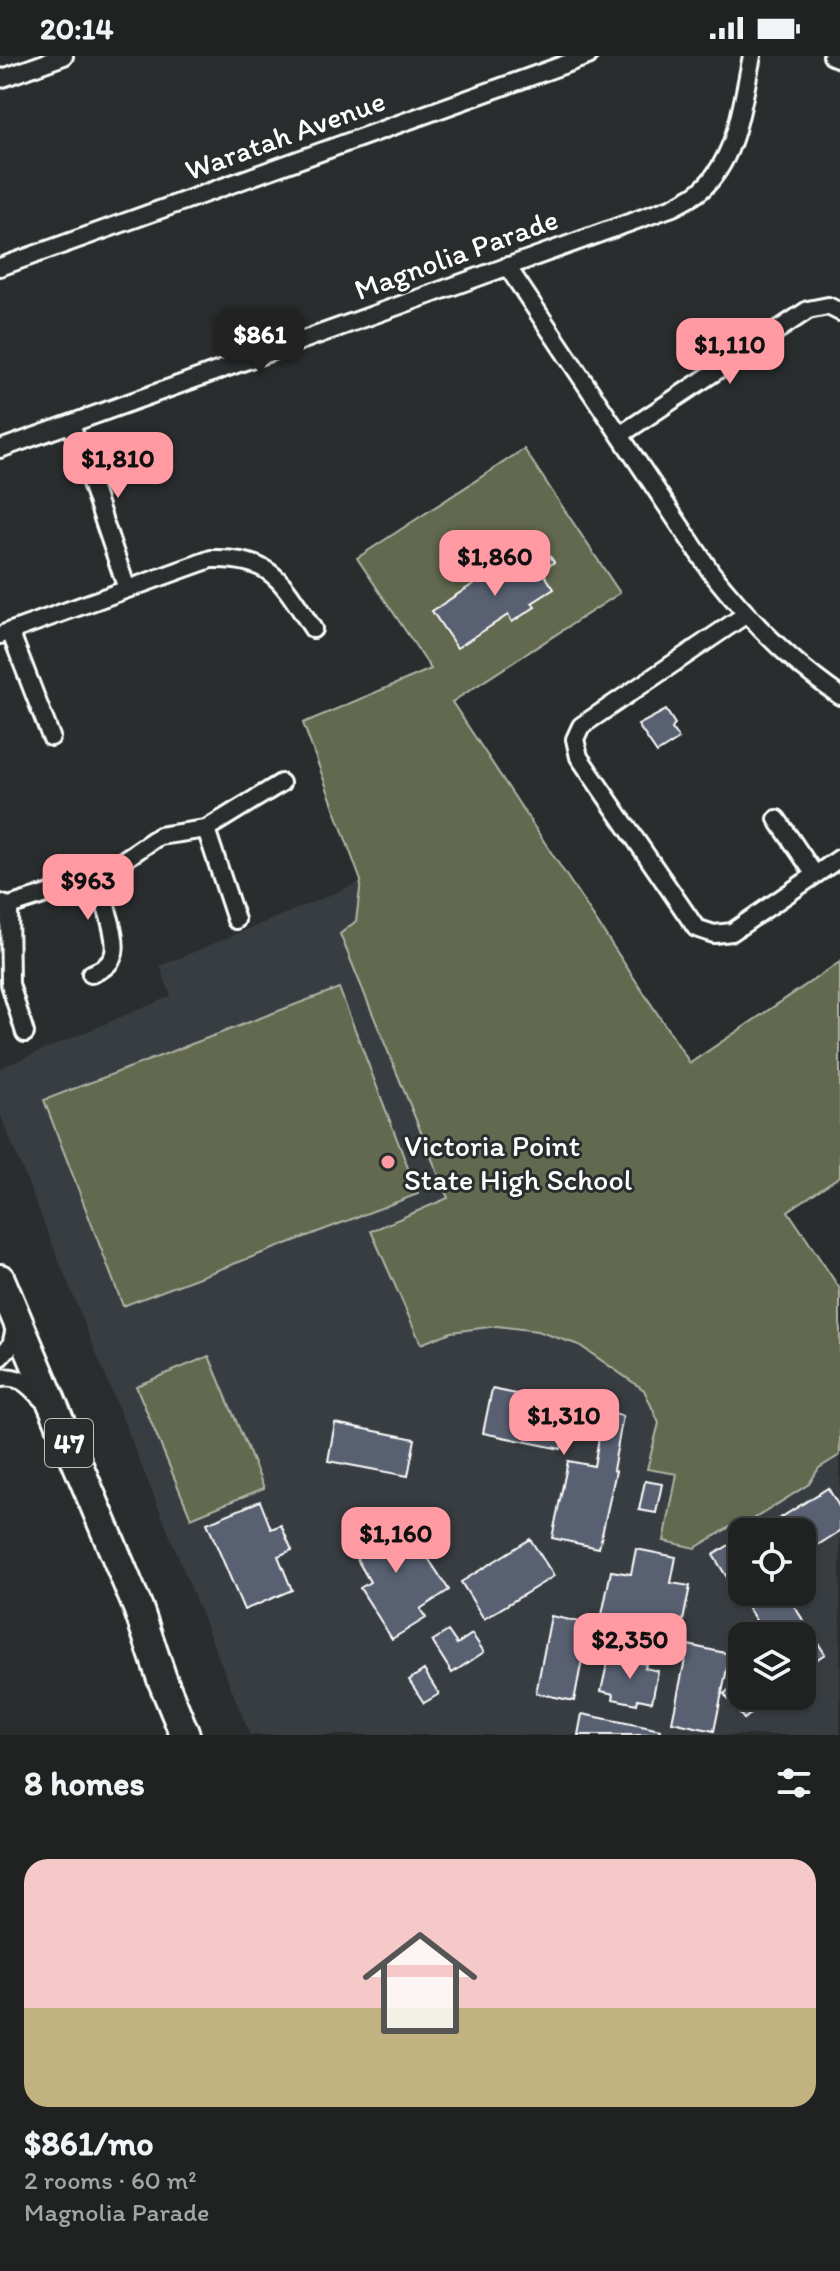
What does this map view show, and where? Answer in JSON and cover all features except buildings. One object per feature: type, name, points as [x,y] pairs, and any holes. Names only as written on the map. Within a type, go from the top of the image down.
[{"type":"highway","name":"47","points":[[0,1279],[138,1608],[185,1735]]},
{"type":"highway","name":"47","points":[[138,1608],[205,1735]]},
{"type":"street","points":[[0,79],[64,56]]},
{"type":"street","name":"Waratah Avenue","points":[[0,267],[588,56]]},
{"type":"street","name":"Magnolia Parade","points":[[0,449],[673,207],[699,192],[720,169],[732,144],[752,56]]},
{"type":"street","points":[[832,56],[840,59]]},
{"type":"street","points":[[507,266],[711,572],[745,615],[800,667],[840,696]]},
{"type":"street","points":[[620,435],[808,310],[828,306],[840,312]]},
{"type":"street","points":[[71,424],[127,589]]},
{"type":"street","points":[[51,737],[5,633],[211,559],[237,558],[260,565],[281,581],[313,629]]},
{"type":"street","points":[[745,615],[581,726],[575,739],[579,757],[696,928],[714,934],[732,932],[840,858]]},
{"type":"street","points":[[25,1033],[10,984],[5,905],[97,878],[159,836],[206,829],[281,783]]},
{"type":"street","points":[[777,819],[815,875]]},
{"type":"street","points":[[206,829],[236,920]]},
{"type":"street","points":[[91,974],[104,968],[114,956],[114,941],[97,878]]},
{"type":"street","points":[[0,1357],[11,1345],[16,1317]]},
{"type":"street","points":[[0,1378],[19,1378],[54,1408]]},
{"type":"shaded area","name":"Victoria Point State High School","points":[[431,669],[840,1289],[840,1735],[250,1735],[0,1114],[0,1068],[171,996],[160,966],[361,882],[303,723]]},
{"type":"green space","points":[[524,449],[620,593],[452,702],[690,1063],[840,962],[840,1176],[788,1211],[840,1289],[840,1455],[819,1468],[809,1484],[755,1518],[728,1518],[728,1528],[695,1548],[664,1541],[677,1474],[647,1469],[659,1423],[644,1390],[579,1345],[537,1331],[497,1326],[451,1332],[421,1344],[371,1231],[448,1198],[340,934],[356,921],[361,881],[303,723],[431,669],[357,558]]},
{"type":"green space","points":[[339,988],[418,1194],[123,1306],[44,1100]]},
{"type":"green space","points":[[209,1356],[264,1488],[191,1518],[136,1386]]},
{"type":"place","name":"Victoria Point State High School","points":[[388,1162]]}]
